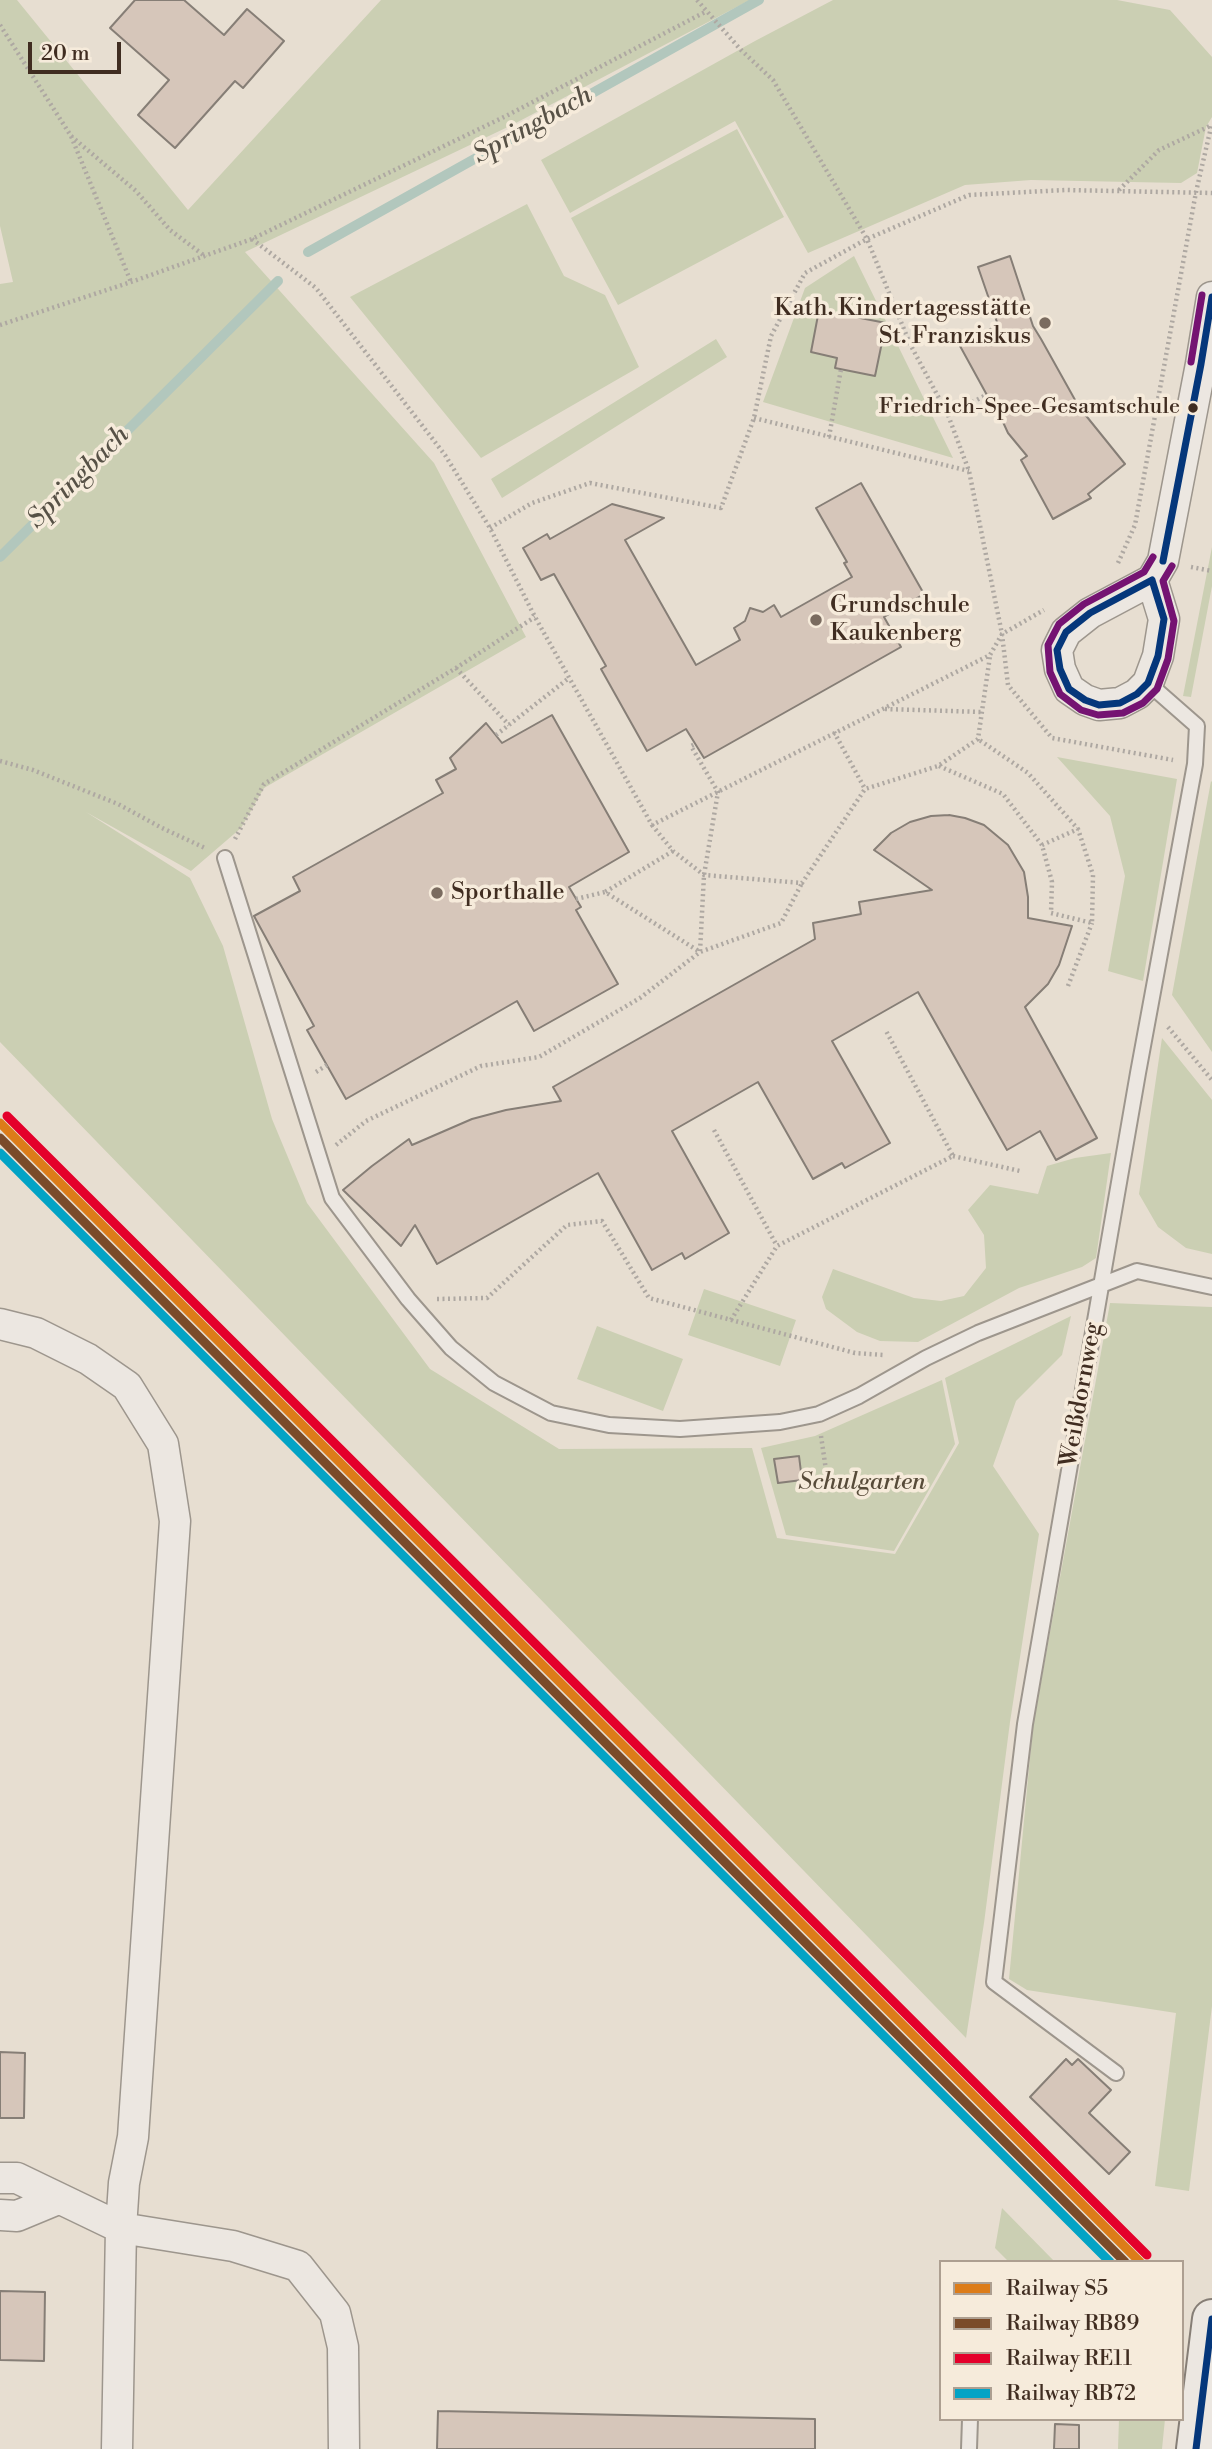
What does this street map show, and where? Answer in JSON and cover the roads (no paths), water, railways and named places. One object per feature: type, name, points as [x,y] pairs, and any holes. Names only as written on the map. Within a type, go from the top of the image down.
[{"type":"main road","points":[[1197,2445],[1212,2319]]},
{"type":"street","points":[[1152,580],[1164,619],[1157,656],[1148,682],[1137,694],[1120,703],[1099,705],[1085,701],[1069,689],[1060,669],[1057,650],[1066,632],[1090,613],[1152,580],[1163,561],[1202,364],[1212,297]]},
{"type":"street","points":[[0,1324],[36,1333],[88,1359],[127,1386],[163,1444],[175,1521],[133,2137],[124,2183],[121,2228],[117,2449]]},
{"type":"street","points":[[0,2178],[17,2178],[121,2228],[233,2246],[298,2266],[335,2313],[343,2347],[344,2449]]},
{"type":"street","points":[[0,2216],[17,2216],[58,2199]]},
{"type":"lane","name":"Weißdornweg","points":[[1116,2073],[994,1982],[1025,1724],[1195,764],[1197,726],[1148,682]]},
{"type":"lane","points":[[225,858],[332,1198],[408,1299],[451,1348],[494,1383],[551,1413],[609,1425],[680,1430],[780,1422],[819,1414],[859,1396],[926,1357],[978,1332],[1137,1271],[1212,1287]]},
{"type":"lane","points":[[969,2449],[970,2421]]},
{"type":"waterway","name":"Springbach","points":[[308,252],[759,0]]},
{"type":"waterway","name":"Springbach","points":[[0,557],[278,281]]},
{"type":"rail line","name":"RE11","points":[[7,1116],[1147,2255]]},
{"type":"rail line","name":"S5","points":[[0,1123],[1138,2260]]},
{"type":"rail line","name":"RB89","points":[[0,1138],[1123,2260]]},
{"type":"rail line","name":"RB72","points":[[0,1153],[1108,2260]]},
{"type":"place","name":"Kath. Kindertagesstätte St. Franziskus","points":[[1045,323]]},
{"type":"place","name":"Friedrich-Spee-Gesamtschule","points":[[1193,408]]},
{"type":"place","name":"Grundschule Kaukenberg","points":[[816,620]]},
{"type":"place","name":"Sporthalle","points":[[437,893]]},
{"type":"park label","name":"Schulgarten","points":[[862,1483]]}]
